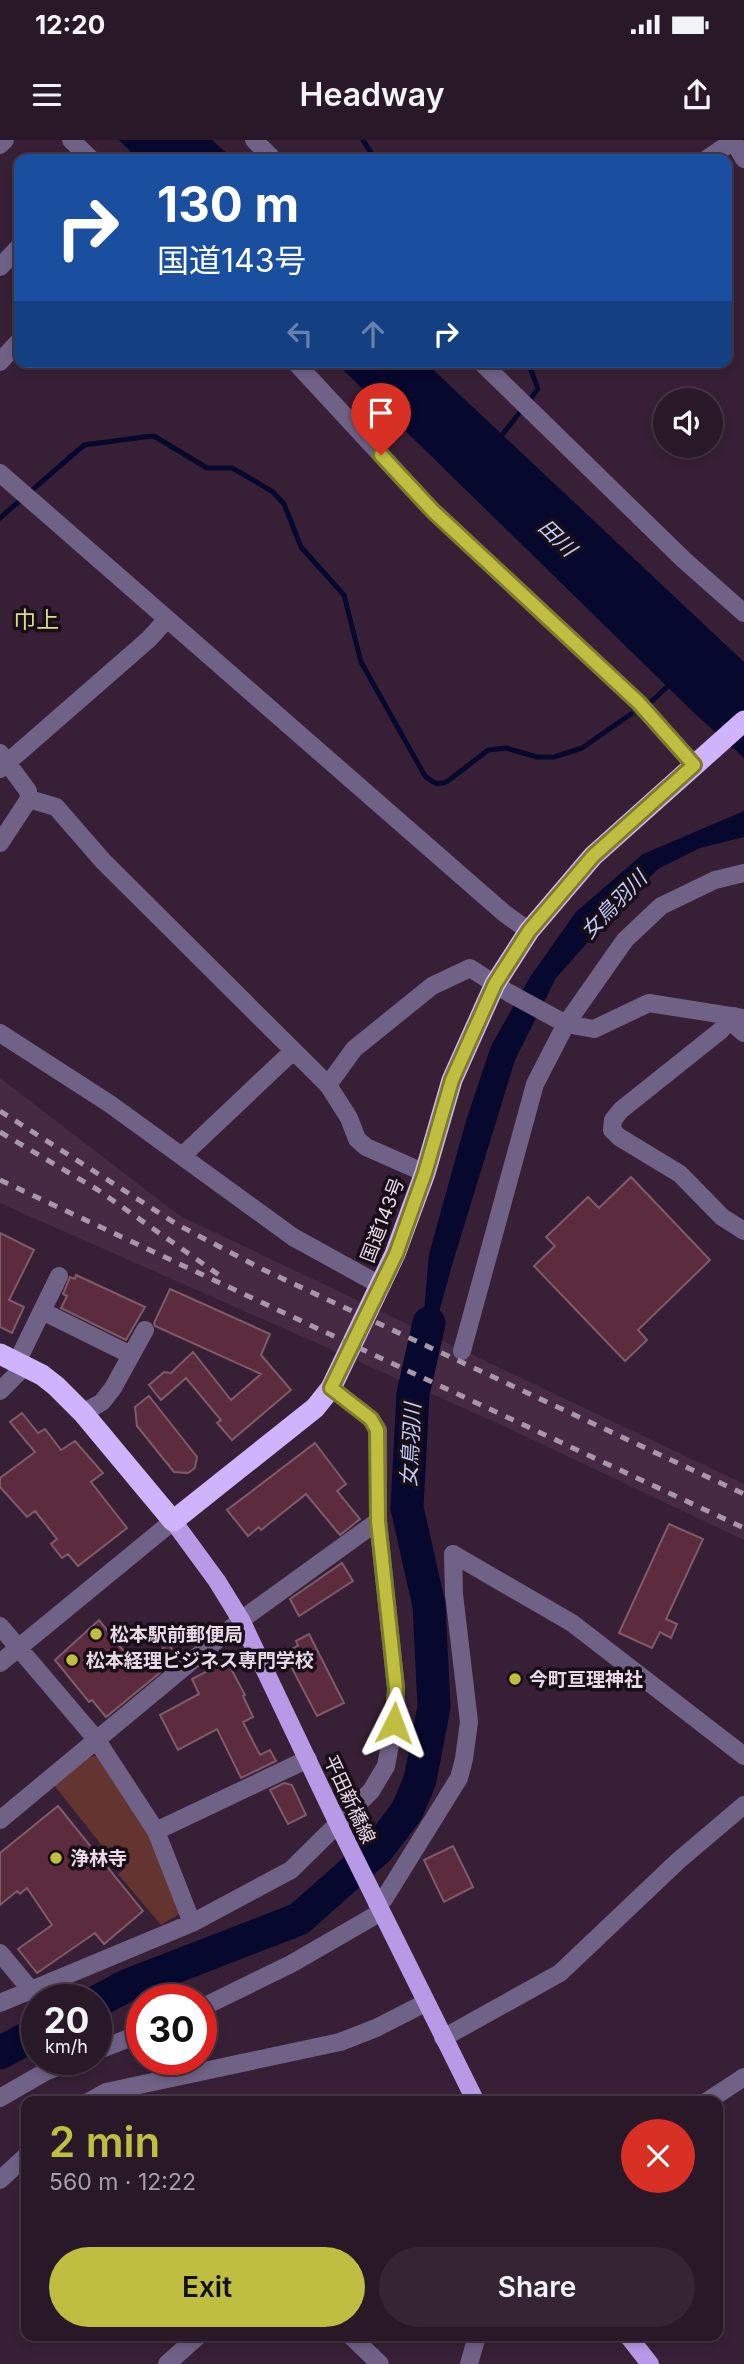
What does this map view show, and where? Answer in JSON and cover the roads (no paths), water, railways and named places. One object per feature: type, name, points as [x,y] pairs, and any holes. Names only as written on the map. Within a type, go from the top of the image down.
[{"type":"highway","name":"国道143号","points":[[173,1521],[315,1408],[331,1388],[396,1254],[425,1173],[452,1080],[502,988],[529,931],[593,856],[744,721]]},
{"type":"highway","points":[[14,1361],[56,1386],[83,1413],[173,1521]]},
{"type":"main road","name":"平田新橋線","points":[[173,1521],[217,1581],[241,1620],[425,2003],[473,2096]]},
{"type":"main road","points":[[632,2341],[650,2364]]},
{"type":"street","points":[[0,145],[5,140]]},
{"type":"street","points":[[71,140],[86,154]]},
{"type":"street","points":[[254,140],[268,154]]},
{"type":"street","points":[[714,154],[733,140],[744,159]]},
{"type":"street","points":[[0,267],[14,252]]},
{"type":"street","points":[[0,362],[14,347]]},
{"type":"street","points":[[301,368],[433,511],[639,703],[698,762]]},
{"type":"street","points":[[487,368],[684,560],[744,613]]},
{"type":"street","points":[[0,473],[504,913],[529,931]]},
{"type":"street","points":[[0,843],[29,799],[28,791],[2,761],[149,639],[167,619]]},
{"type":"street","points":[[29,799],[57,807],[103,862],[328,1085],[349,1118],[357,1139],[366,1147],[425,1173]]},
{"type":"street","points":[[461,1351],[535,1084],[560,1021],[625,940],[661,906],[715,880],[744,873]]},
{"type":"street","points":[[328,1085],[354,1049],[432,986],[470,968],[560,1021],[594,1029],[649,1003],[739,1017]]},
{"type":"street","points":[[739,1017],[738,1028],[744,1033]]},
{"type":"street","points":[[739,1017],[621,1110],[613,1120],[612,1130],[680,1174],[722,1217],[744,1231]]},
{"type":"street","points":[[0,1033],[110,1104],[293,1237],[380,1285]]},
{"type":"street","points":[[182,1156],[293,1051]]},
{"type":"street","points":[[0,1391],[59,1281]]},
{"type":"street","points":[[42,1311],[131,1355]]},
{"type":"street","points":[[83,1413],[102,1402],[113,1388],[145,1330]]},
{"type":"street","points":[[42,1984],[192,1923],[292,1870],[342,1832],[386,1766],[394,1723],[396,1688],[378,1521],[377,1430],[371,1419],[331,1388]]},
{"type":"street","points":[[0,1663],[173,1521]]},
{"type":"street","points":[[0,1820],[241,1620],[378,1521]]},
{"type":"street","points":[[217,2000],[291,1964],[384,1899],[459,1778],[469,1722],[454,1594],[453,1554],[572,1623],[744,1756]]},
{"type":"street","points":[[0,1626],[96,1739],[156,1831],[192,1923]]},
{"type":"street","points":[[156,1831],[308,1759]]},
{"type":"street","points":[[443,2038],[560,1973],[678,1861],[744,1805]]},
{"type":"street","points":[[0,1953],[26,1984]]},
{"type":"street","points":[[0,2003],[21,1993]]},
{"type":"street","points":[[99,2096],[119,2089],[340,2042],[376,2028],[425,2003]]},
{"type":"street","points":[[0,2098],[40,2075]]},
{"type":"street","points":[[715,2096],[744,2077]]},
{"type":"street","points":[[0,2180],[21,2160]]},
{"type":"street","points":[[167,2364],[192,2341]]},
{"type":"street","points":[[356,2341],[380,2364]]},
{"type":"street","points":[[469,2364],[476,2341]]},
{"type":"water","points":[[119,140],[212,140],[227,154],[133,154]]},
{"type":"water","name":"田川","points":[[341,368],[431,368],[744,662],[744,758],[691,710]]},
{"type":"water","points":[[744,811],[744,837],[700,848],[658,869],[612,915],[556,978],[515,1060],[452,1265],[417,1393],[429,1254],[466,1121],[491,1046],[530,977],[576,912],[643,854]]},
{"type":"waterway","points":[[363,140],[372,154]]},
{"type":"waterway","points":[[499,439],[538,389],[530,368]]},
{"type":"waterway","points":[[0,518],[84,445],[154,436],[207,468],[232,468],[273,492],[284,504],[301,547],[344,595],[361,662],[425,776],[433,782],[448,781],[488,750],[506,748],[537,757],[554,757],[582,748],[631,714]]},
{"type":"waterway","points":[[652,701],[670,684]]},
{"type":"waterway","name":"女鳥羽川","points":[[112,1993],[299,1919],[378,1849],[407,1811],[420,1780],[434,1707],[429,1605],[407,1508],[413,1394],[429,1323]]},
{"type":"waterway","name":"女鳥羽川","points":[[0,2053],[21,2042]]},
{"type":"railway","points":[[0,1111],[178,1225],[264,1270],[744,1494]]},
{"type":"railway","points":[[0,1132],[98,1190],[219,1275]]},
{"type":"railway","points":[[0,1180],[744,1528]]},
{"type":"place","name":"松本駅前郵便局","points":[[96,1634]]},
{"type":"place","name":"松本経理ビジネス専門学校","points":[[72,1660]]},
{"type":"place","name":"今町亘理神社","points":[[515,1679]]},
{"type":"place","name":"浄林寺","points":[[56,1858]]},
{"type":"district","name":"巾上","points":[[36,620]]}]
